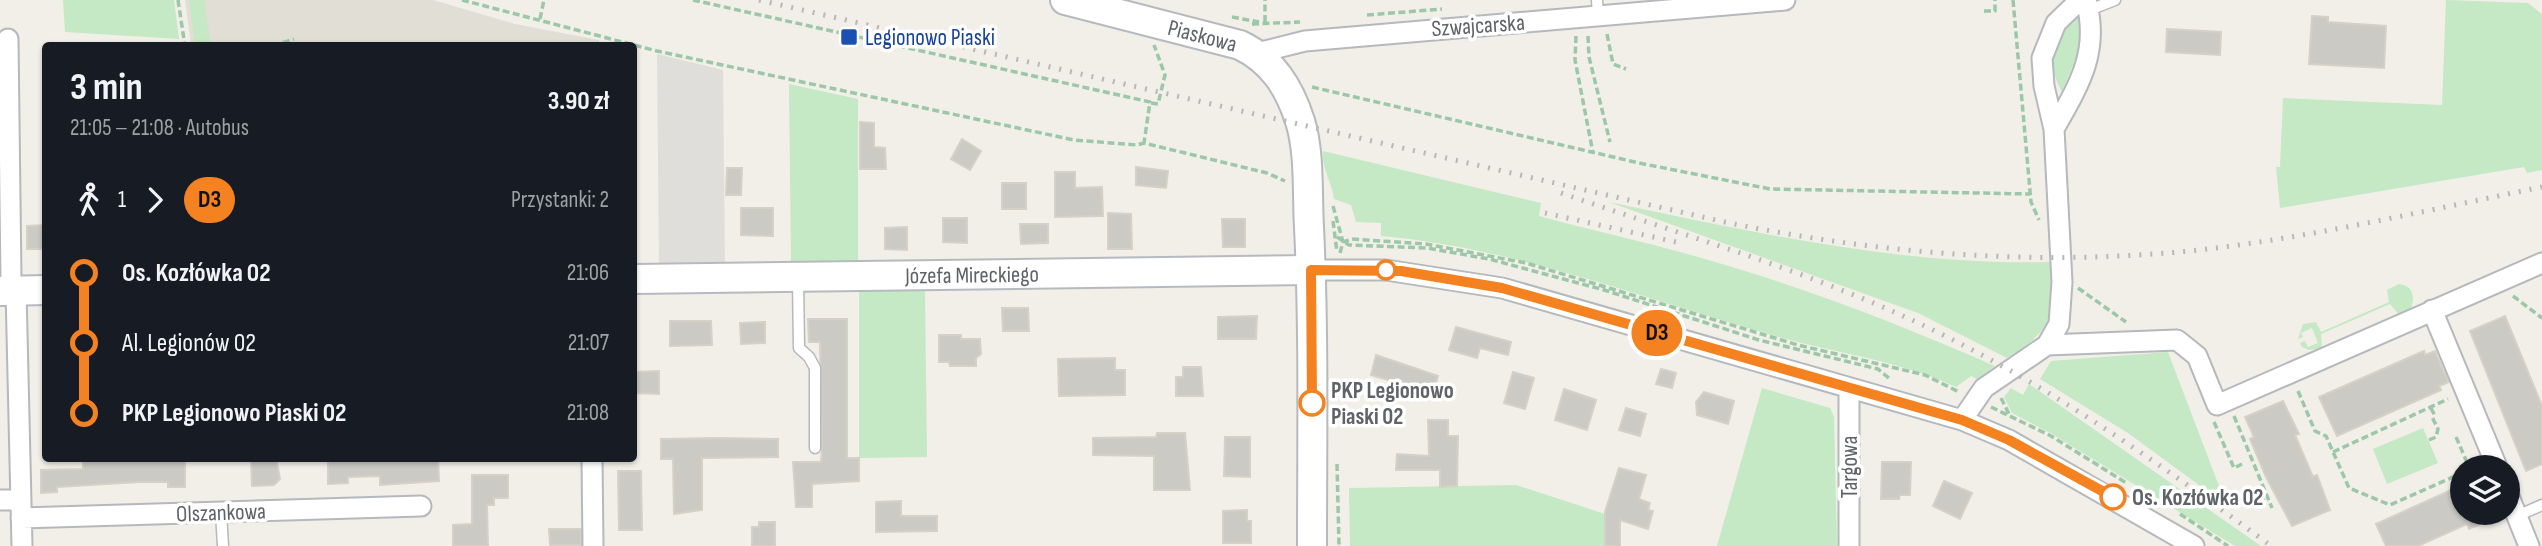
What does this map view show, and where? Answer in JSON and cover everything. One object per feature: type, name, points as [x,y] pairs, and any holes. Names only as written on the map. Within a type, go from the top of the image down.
[{"type":"street","name":"Piaskowa","points":[[1065,0],[1223,39],[1257,53],[1282,78],[1301,124],[1311,270],[1312,546]]},
{"type":"street","name":"Szwajcarska","points":[[1257,53],[1305,41],[1598,8],[1785,0]]},
{"type":"street","points":[[1962,420],[1993,390],[2048,345],[2059,324],[2062,270],[2054,129],[2044,86],[2042,58],[2056,23],[2085,3],[2093,25],[2084,76],[2054,129]]},
{"type":"street","points":[[8,39],[11,279],[8,290],[22,546]]},
{"type":"street","points":[[2048,345],[2177,340],[2197,356],[2217,405],[2542,263]]},
{"type":"street","points":[[1311,270],[1401,271],[1502,288],[1962,420],[2009,440],[2194,546]]},
{"type":"street","name":"Józefa Mireckiego","points":[[637,279],[1311,270]]},
{"type":"street","points":[[8,290],[42,290]]},
{"type":"street","points":[[2432,310],[2492,455]]},
{"type":"street","name":"Targowa","points":[[1849,388],[1849,546]]},
{"type":"street","points":[[592,462],[593,546]]},
{"type":"street","name":"Olszankowa","points":[[0,500],[21,509],[220,512],[421,506]]},
{"type":"street","points":[[2520,524],[2529,546]]},
{"type":"lane","points":[[2085,3],[2115,0]]},
{"type":"lane","points":[[798,277],[798,345],[815,368],[815,448]]},
{"type":"lane","points":[[2520,515],[2542,505]]},
{"type":"lane","points":[[220,512],[223,546]]},
{"type":"path","points":[[178,0],[184,42]]},
{"type":"path","points":[[462,0],[624,42]]},
{"type":"path","points":[[540,19],[544,0]]},
{"type":"path","points":[[693,0],[1158,104],[1164,75],[1153,39]]},
{"type":"path","points":[[1265,0],[1265,22]]},
{"type":"path","points":[[1984,11],[1995,10],[1995,0]]},
{"type":"path","points":[[1282,78],[1593,152],[1770,190],[2030,194],[2013,0]]},
{"type":"path","points":[[1607,34],[1613,64],[1626,69]]},
{"type":"path","points":[[1576,36],[1575,60],[1593,152]]},
{"type":"path","points":[[1588,36],[1589,57],[1611,142]]},
{"type":"path","points":[[285,42],[294,39]]},
{"type":"path","points":[[637,46],[1074,140],[1137,145],[1144,143],[1267,173],[1294,184]]},
{"type":"path","points":[[1144,143],[1150,102]]},
{"type":"path","points":[[1337,237],[1349,245],[1427,248],[1525,268],[1759,340],[1878,369],[1890,379],[1895,388]]},
{"type":"path","points":[[2062,270],[2086,294],[2150,340]]},
{"type":"path","points":[[2523,292],[2513,296],[2542,318]]},
{"type":"path","points":[[1949,397],[1971,382],[1993,390]]},
{"type":"path","points":[[2294,382],[2315,431],[2326,436],[2349,488],[2390,505],[2450,478]]},
{"type":"path","points":[[2333,452],[2448,400],[2445,394]]},
{"type":"path","points":[[2429,440],[2436,437],[2438,429],[2431,408]]},
{"type":"path","points":[[2236,410],[2234,420],[2272,508]]},
{"type":"path","points":[[2213,421],[2234,468],[2242,464]]},
{"type":"path","points":[[2456,437],[2464,455]]},
{"type":"path","points":[[1337,454],[1339,546]]},
{"type":"path","points":[[2258,501],[2267,497]]},
{"type":"shaded area","points":[[185,0],[433,0],[515,24],[599,40],[599,42],[191,42]]},
{"type":"shaded area","points":[[657,54],[723,70],[725,263],[659,263]]},
{"type":"green space","points":[[63,0],[174,0],[179,39],[65,32]]},
{"type":"green space","points":[[189,0],[204,0],[211,42],[195,42]]},
{"type":"green space","points":[[2446,0],[2528,3],[2542,14],[2542,170],[2527,173],[2524,167],[2280,208],[2276,167],[2280,167],[2283,98],[2442,105]]},
{"type":"green space","points":[[2085,11],[2084,38],[2062,92],[2053,67],[2055,47],[2059,37]]},
{"type":"green space","points":[[789,84],[858,99],[858,263],[791,264]]},
{"type":"green space","points":[[1323,151],[1541,203],[1539,216],[1684,253],[1779,282],[1888,322],[1995,366],[1977,379],[1971,376],[1956,387],[1889,363],[1772,335],[1530,263],[1481,251],[1381,236],[1381,223],[1356,222],[1351,205],[1334,199]]},
{"type":"green space","points":[[1609,202],[1774,236],[1885,253],[1940,259],[2052,262],[2052,308],[2043,329],[2034,339],[2007,358],[1918,313]]},
{"type":"green space","points":[[2399,284],[2411,290],[2413,302],[2410,311],[2400,316],[2390,304],[2321,334],[2322,348],[2309,350],[2302,347],[2300,343],[2305,341],[2308,347],[2318,343],[2312,328],[2301,333],[2303,337],[2298,339],[2303,324],[2316,322],[2321,332],[2389,302],[2387,290]]},
{"type":"green space","points":[[859,291],[925,291],[927,457],[859,458]]},
{"type":"green space","points":[[2168,352],[2222,494],[2218,499],[2128,433],[2040,379],[2051,361]]},
{"type":"green space","points":[[2029,384],[2261,546],[2235,546],[2052,434],[2012,413],[2004,397],[2011,388],[2023,395]]},
{"type":"green space","points":[[1762,388],[1830,408],[1834,417],[1837,546],[1717,546]]},
{"type":"green space","points":[[2423,428],[2438,463],[2387,484],[2373,449]]},
{"type":"green space","points":[[1516,485],[1605,514],[1605,546],[1350,546],[1349,488]]},
{"type":"building","points":[[2312,16],[2328,17],[2328,22],[2386,26],[2384,68],[2309,64]]},
{"type":"building","points":[[2167,29],[2221,32],[2220,55],[2166,52]]},
{"type":"building","points":[[860,122],[874,123],[874,147],[885,148],[886,169],[860,169]]},
{"type":"building","points":[[962,139],[981,151],[970,170],[951,159]]},
{"type":"building","points":[[1136,167],[1168,171],[1166,188],[1136,185]]},
{"type":"building","points":[[727,168],[742,168],[741,195],[726,195]]},
{"type":"building","points":[[1055,172],[1075,172],[1075,188],[1102,187],[1103,216],[1055,217]]},
{"type":"building","points":[[1002,183],[1026,183],[1026,209],[1002,209]]},
{"type":"building","points":[[741,208],[773,208],[773,236],[741,235]]},
{"type":"building","points":[[1108,213],[1131,214],[1132,249],[1108,249]]},
{"type":"building","points":[[943,218],[967,218],[967,243],[943,242]]},
{"type":"building","points":[[1222,219],[1245,219],[1245,247],[1223,247]]},
{"type":"building","points":[[1020,224],[1048,224],[1048,243],[1021,244]]},
{"type":"building","points":[[42,225],[42,249],[27,249],[27,226]]},
{"type":"building","points":[[907,227],[907,250],[885,249],[885,228]]},
{"type":"building","points":[[1002,308],[1028,308],[1029,331],[1003,331]]},
{"type":"building","points":[[1257,316],[1256,339],[1218,339],[1218,317]]},
{"type":"building","points":[[2505,316],[2542,406],[2542,464],[2526,471],[2470,331]]},
{"type":"building","points":[[808,319],[847,319],[847,458],[859,458],[859,481],[812,484],[812,507],[796,507],[793,462],[821,462],[822,448],[820,342],[809,342]]},
{"type":"building","points":[[670,321],[711,321],[712,345],[670,346]]},
{"type":"building","points":[[765,322],[765,343],[741,344],[740,323]]},
{"type":"building","points":[[1456,327],[1511,342],[1508,355],[1480,348],[1477,358],[1449,350]]},
{"type":"building","points":[[939,335],[961,335],[961,339],[980,339],[981,354],[976,358],[976,366],[950,366],[949,362],[939,362]]},
{"type":"building","points":[[2424,351],[2425,355],[2435,351],[2449,382],[2439,386],[2441,390],[2337,436],[2319,397]]},
{"type":"building","points":[[1376,355],[1438,376],[1433,393],[1371,375]]},
{"type":"building","points":[[1115,358],[1115,370],[1125,370],[1125,395],[1059,396],[1058,359]]},
{"type":"building","points":[[1183,367],[1201,367],[1203,396],[1176,396],[1176,377],[1183,377]]},
{"type":"building","points":[[1661,369],[1676,373],[1672,388],[1656,384]]},
{"type":"building","points":[[659,371],[659,394],[637,393],[637,372]]},
{"type":"building","points":[[1513,372],[1534,378],[1525,409],[1504,403]]},
{"type":"building","points":[[1564,389],[1596,400],[1587,430],[1555,420]]},
{"type":"building","points":[[1704,392],[1734,401],[1728,424],[1697,415],[1696,402]]},
{"type":"building","points":[[2283,401],[2299,434],[2295,435],[2313,477],[2317,475],[2330,510],[2292,526],[2266,477],[2250,439],[2254,437],[2245,417]]},
{"type":"building","points":[[1626,408],[1646,414],[1640,436],[1619,430]]},
{"type":"building","points":[[1428,420],[1448,420],[1448,436],[1458,436],[1457,486],[1440,487],[1440,470],[1396,470],[1397,454],[1429,456]]},
{"type":"building","points":[[1157,433],[1185,433],[1190,490],[1154,490],[1154,456],[1093,455],[1093,438],[1156,437]]},
{"type":"building","points":[[1225,437],[1250,437],[1250,477],[1224,476]]},
{"type":"building","points":[[661,439],[778,439],[778,457],[702,458],[702,510],[674,514],[673,459],[661,459]]},
{"type":"building","points":[[83,462],[185,462],[185,487],[168,487],[168,482],[139,482],[57,487],[57,492],[41,493],[41,470],[83,469]]},
{"type":"building","points":[[251,462],[277,462],[280,479],[274,485],[252,486]]},
{"type":"building","points":[[328,462],[438,462],[439,481],[380,485],[380,476],[348,477],[348,483],[328,484]]},
{"type":"building","points":[[1882,462],[1911,462],[1910,495],[1900,495],[1899,499],[1881,499]]},
{"type":"building","points":[[1619,468],[1646,475],[1639,499],[1650,503],[1648,510],[1653,511],[1648,529],[1620,520],[1620,546],[1605,546],[1605,512]]},
{"type":"building","points":[[618,471],[641,471],[642,530],[619,530]]},
{"type":"building","points":[[472,475],[508,475],[508,498],[494,498],[494,505],[487,505],[488,546],[453,546],[453,525],[472,524]]},
{"type":"building","points":[[1944,481],[1972,493],[1960,519],[1933,506]]},
{"type":"building","points":[[2450,490],[2450,525],[2465,525],[2418,546],[2386,546],[2376,524]]},
{"type":"building","points":[[901,501],[901,516],[937,516],[937,531],[876,532],[876,502]]},
{"type":"building","points":[[1247,510],[1247,521],[1251,521],[1251,543],[1223,543],[1223,511]]},
{"type":"building","points":[[759,522],[775,522],[775,546],[752,546],[752,527],[759,527]]},
{"type":"building","points":[[549,529],[581,529],[581,545],[550,545]]},
{"type":"railway","points":[[759,0],[1720,221],[1839,242],[1898,249],[2019,257],[2139,255],[2199,250],[2328,230],[2542,187]]},
{"type":"railway","points":[[1561,193],[1795,272],[1931,329],[2020,376],[2106,429],[2271,546]]},
{"type":"railway","points":[[1545,213],[1676,242]]},
{"type":"bus line","name":"D3","points":[[1312,403],[1311,270],[1401,271],[1502,288],[1962,420],[2009,440],[2113,497]]},
{"type":"place","name":"Legionowo Piaski","points":[[849,37]]},
{"type":"place","name":"PKP Legionowo Piaski 02","points":[[1312,403]]},
{"type":"place","name":"Os. Kozłówka 02","points":[[2113,497]]}]
